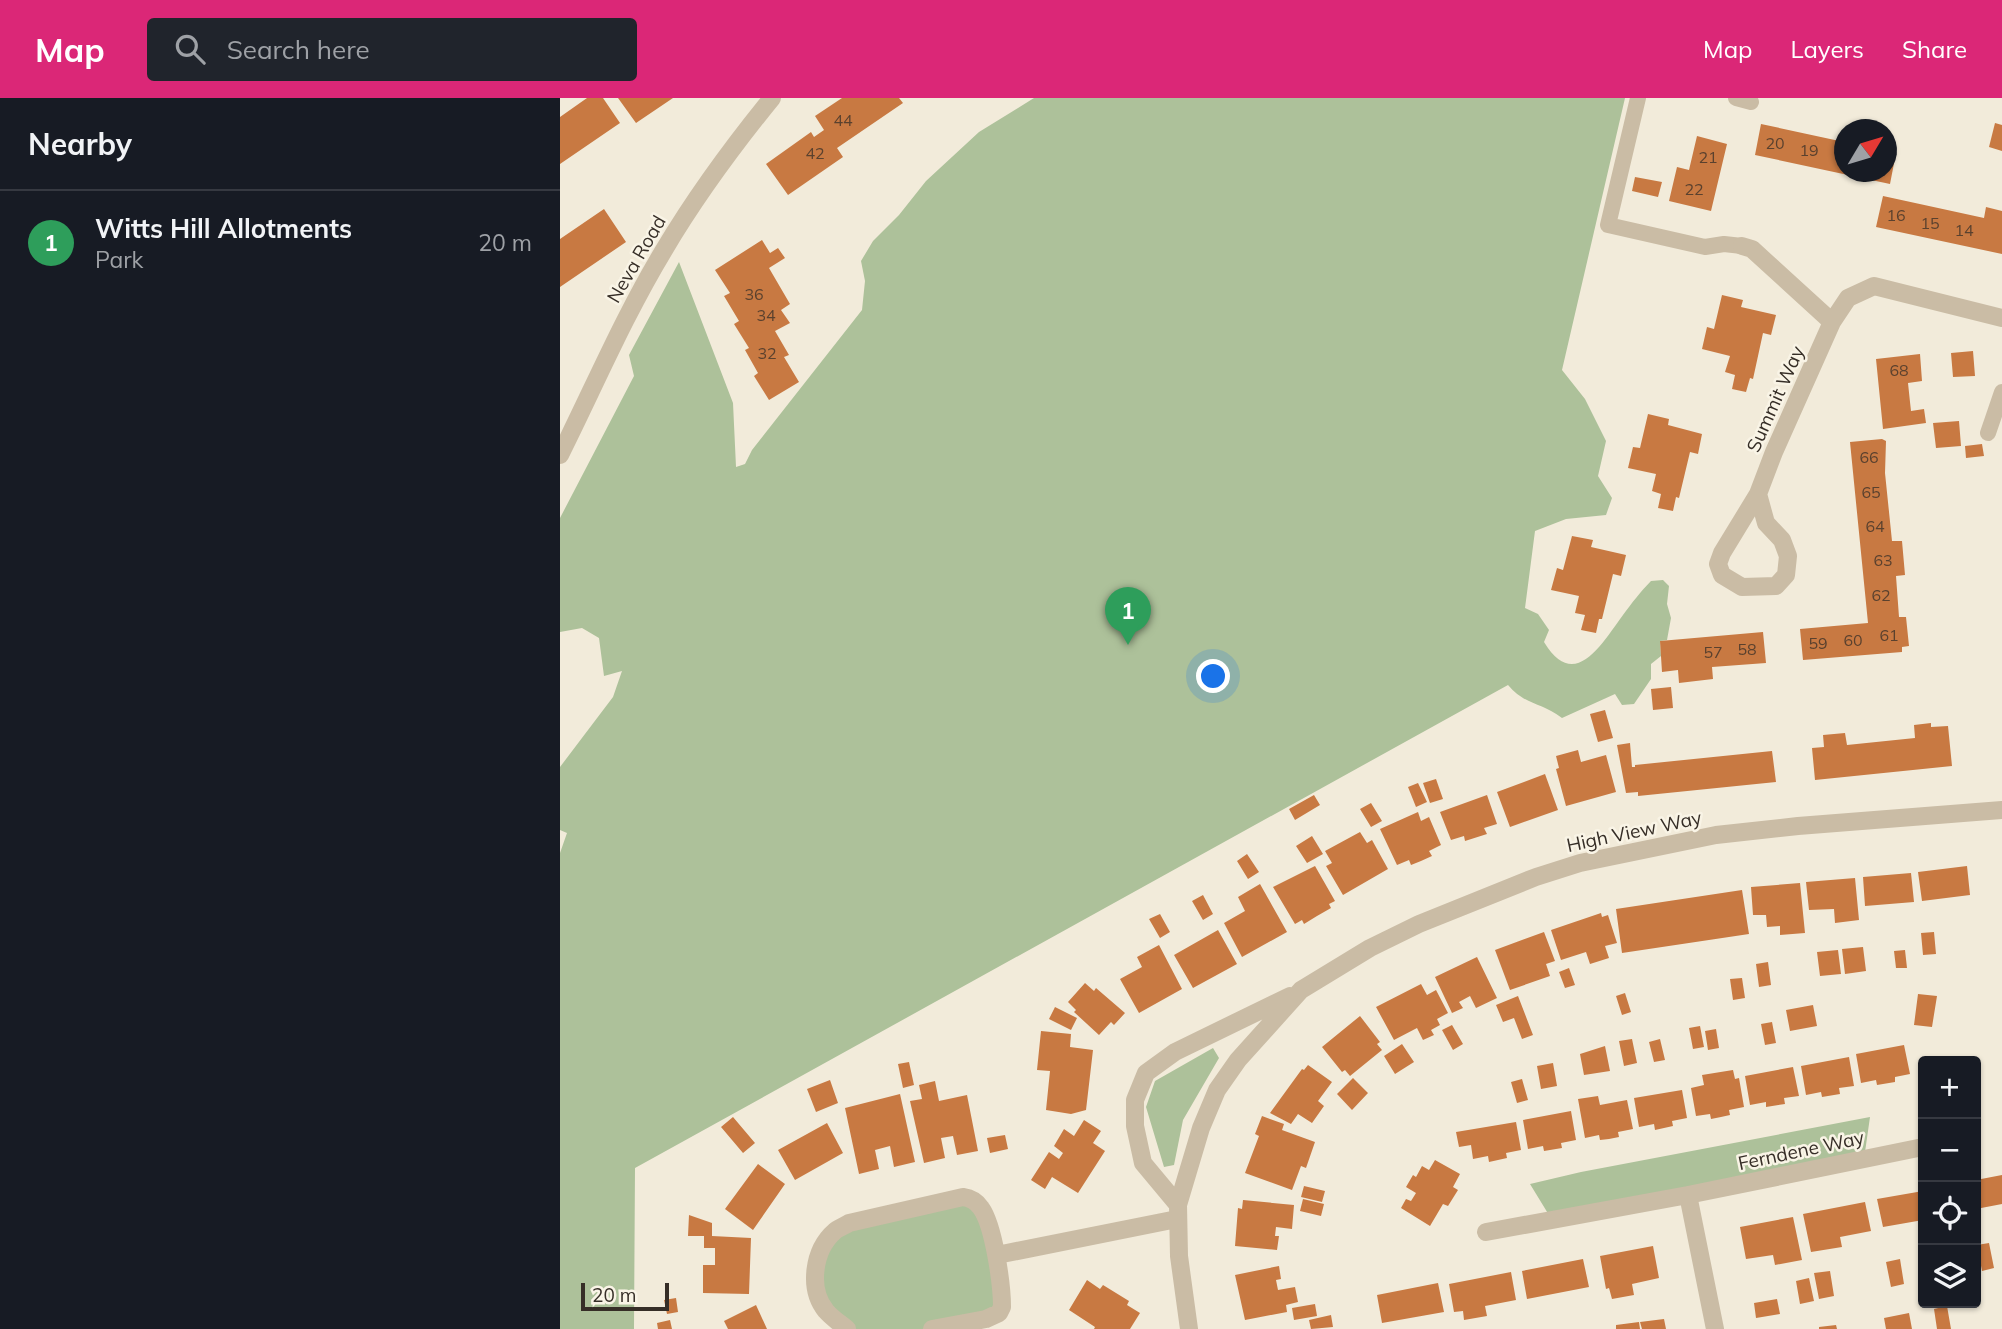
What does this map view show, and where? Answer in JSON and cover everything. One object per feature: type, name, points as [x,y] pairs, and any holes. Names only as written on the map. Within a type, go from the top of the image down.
[{"type":"street","name":"Neva Road","points":[[560,455],[628,314],[664,250],[733,147],[772,98]]},
{"type":"street","points":[[1742,246],[1752,249],[1832,321]]},
{"type":"street","name":"Summit Way","points":[[1758,495],[1766,523],[1782,540],[1788,556],[1786,575],[1776,586],[1742,587],[1722,575],[1718,564],[1722,553],[1758,495],[1774,452],[1832,321],[1848,299],[1874,286],[2002,318]]},
{"type":"street","name":"High View Way","points":[[1177,1212],[1143,1163],[1135,1126],[1135,1100],[1146,1073],[1175,1052],[1266,1009],[1370,948],[1419,924],[1536,877],[1626,852],[1716,835],[2002,810]]},
{"type":"street","name":"High View Way","points":[[1189,1329],[1179,1256],[1177,1212],[1201,1128],[1217,1090],[1238,1060],[1301,990]]},
{"type":"street","name":"Ferndene Way","points":[[1486,1232],[1688,1195],[1918,1148]]},
{"type":"street","points":[[1688,1195],[1715,1329]]},
{"type":"street","points":[[848,1329],[826,1311],[818,1296],[814,1276],[820,1252],[835,1231],[849,1223],[969,1198],[982,1209],[997,1255],[1002,1299],[999,1313],[986,1319],[932,1329]]},
{"type":"street","points":[[997,1255],[1177,1212]]},
{"type":"lane","points":[[1639,98],[1608,225],[1705,247],[1724,244],[1742,246]]},
{"type":"lane","points":[[1988,433],[2002,392]]},
{"type":"green space","points":[[1034,98],[1625,98],[1562,370],[1585,399],[1606,441],[1598,476],[1612,498],[1606,515],[1566,519],[1535,531],[1525,608],[1538,614],[1549,630],[1544,642],[1555,657],[1566,663],[1577,663],[1597,649],[1651,581],[1663,580],[1669,586],[1667,604],[1671,618],[1667,640],[1660,641],[1661,656],[1651,664],[1651,679],[1634,704],[1622,705],[1615,694],[1562,718],[1521,697],[1508,685],[635,1168],[634,1329],[560,1329],[560,853],[567,833],[560,830],[560,767],[613,697],[622,671],[604,676],[599,638],[582,628],[560,632],[560,518],[634,376],[629,355],[679,262],[733,403],[736,467],[745,464],[752,450],[862,310],[865,281],[861,261],[873,241],[899,215],[926,181],[979,132]]},
{"type":"green space","points":[[1213,1048],[1219,1058],[1183,1120],[1174,1165],[1164,1167],[1146,1107],[1155,1081]]},
{"type":"green space","points":[[1870,1117],[1864,1159],[1552,1220],[1530,1184],[1581,1172]]},
{"type":"green space","points":[[962,1197],[977,1204],[1002,1307],[932,1329],[847,1329],[826,1311],[820,1252],[835,1231]]},
{"type":"building","points":[[587,98],[603,98],[620,123],[560,164],[560,117]]},
{"type":"building","points":[[618,98],[673,98],[636,123]]},
{"type":"building","points":[[842,98],[899,98],[903,103],[837,148],[843,157],[788,195],[766,164],[811,132],[814,137],[824,130],[815,116]]},
{"type":"building","points":[[1995,123],[2002,125],[2002,151],[1989,147]]},
{"type":"building","points":[[1761,124],[1834,140],[1834,172],[1755,155]]},
{"type":"building","points":[[1697,136],[1727,144],[1711,211],[1669,201],[1677,167],[1689,170]]},
{"type":"building","points":[[1635,177],[1662,182],[1658,197],[1632,191]]},
{"type":"building","points":[[1883,196],[1984,218],[1986,207],[2002,211],[2002,254],[1876,227]]},
{"type":"building","points":[[604,209],[626,242],[560,287],[560,239]]},
{"type":"building","points":[[762,240],[770,253],[778,248],[785,258],[769,268],[790,304],[781,310],[790,323],[775,331],[789,355],[784,357],[799,382],[769,400],[754,376],[758,373],[745,350],[749,348],[734,324],[739,321],[724,296],[730,293],[715,270]]},
{"type":"building","points":[[1722,295],[1743,300],[1741,307],[1776,315],[1771,335],[1763,333],[1753,379],[1750,378],[1746,392],[1732,389],[1735,375],[1725,372],[1730,356],[1702,349],[1707,327],[1714,329]]},
{"type":"building","points":[[1973,351],[1975,376],[1953,377],[1951,353]]},
{"type":"building","points":[[1920,354],[1922,381],[1908,383],[1911,411],[1924,409],[1926,423],[1883,429],[1876,359]]},
{"type":"building","points":[[1648,414],[1669,419],[1668,425],[1702,434],[1698,454],[1690,452],[1679,498],[1676,497],[1673,511],[1658,508],[1661,494],[1652,491],[1656,474],[1628,468],[1633,447],[1640,448]]},
{"type":"building","points":[[1959,421],[1961,446],[1936,448],[1933,423]]},
{"type":"building","points":[[1882,439],[1886,441],[1885,473],[1892,541],[1902,541],[1905,575],[1896,576],[1899,617],[1906,617],[1909,646],[1902,647],[1902,652],[1803,660],[1800,629],[1868,623],[1850,442]]},
{"type":"building","points":[[1982,444],[1984,456],[1966,458],[1965,446]]},
{"type":"building","points":[[1572,536],[1593,540],[1591,547],[1626,555],[1621,576],[1613,574],[1596,633],[1581,630],[1585,615],[1575,613],[1579,596],[1551,590],[1557,568],[1563,570]]},
{"type":"building","points":[[1763,632],[1766,663],[1712,667],[1713,679],[1679,683],[1678,670],[1662,672],[1660,641]]},
{"type":"building","points":[[1671,687],[1673,708],[1653,710],[1651,689]]},
{"type":"building","points":[[1605,710],[1613,738],[1598,742],[1590,714]]},
{"type":"building","points":[[1931,723],[1931,727],[1948,726],[1952,766],[1815,780],[1812,748],[1824,747],[1823,735],[1845,733],[1847,745],[1915,738],[1914,725]]},
{"type":"building","points":[[1630,743],[1632,767],[1772,751],[1776,782],[1638,796],[1638,792],[1626,793],[1617,745]]},
{"type":"building","points":[[1578,750],[1581,762],[1606,755],[1616,792],[1566,806],[1556,769],[1559,768],[1556,756]]},
{"type":"building","points":[[1545,774],[1558,810],[1510,827],[1497,792]]},
{"type":"building","points":[[1436,779],[1443,799],[1430,803],[1423,783]]},
{"type":"building","points":[[1418,783],[1427,802],[1416,807],[1408,787]]},
{"type":"building","points":[[1314,795],[1320,805],[1295,820],[1289,809]]},
{"type":"building","points":[[1487,795],[1497,824],[1484,828],[1487,834],[1465,841],[1464,836],[1451,840],[1440,812]]},
{"type":"building","points":[[1371,803],[1382,821],[1371,827],[1360,809]]},
{"type":"building","points":[[1418,812],[1421,821],[1429,817],[1441,845],[1429,851],[1432,856],[1411,865],[1409,860],[1397,865],[1380,829]]},
{"type":"building","points":[[1360,832],[1367,843],[1372,840],[1388,869],[1343,895],[1326,866],[1332,863],[1325,851]]},
{"type":"building","points":[[1312,836],[1323,854],[1307,863],[1296,846]]},
{"type":"building","points":[[1247,854],[1259,872],[1248,879],[1237,861]]},
{"type":"building","points":[[1315,866],[1335,901],[1329,904],[1331,908],[1304,924],[1302,920],[1295,924],[1273,887]]},
{"type":"building","points":[[1967,866],[1970,895],[1922,901],[1918,872]]},
{"type":"building","points":[[1911,873],[1914,902],[1865,906],[1863,877]]},
{"type":"building","points":[[1855,878],[1859,920],[1835,923],[1834,909],[1809,910],[1806,882]]},
{"type":"building","points":[[1800,883],[1805,933],[1780,935],[1780,926],[1767,927],[1766,915],[1753,915],[1751,887]]},
{"type":"building","points":[[1260,884],[1287,932],[1242,957],[1224,923],[1245,911],[1238,897]]},
{"type":"building","points":[[1742,890],[1749,934],[1622,953],[1616,909]]},
{"type":"building","points":[[1203,895],[1213,914],[1203,920],[1192,901]]},
{"type":"building","points":[[1601,913],[1602,917],[1608,915],[1617,943],[1605,946],[1609,958],[1590,964],[1586,952],[1561,960],[1551,930]]},
{"type":"building","points":[[1160,914],[1170,932],[1160,938],[1149,919]]},
{"type":"building","points":[[1218,930],[1237,964],[1193,988],[1174,955]]},
{"type":"building","points":[[1544,932],[1555,961],[1546,964],[1550,976],[1510,990],[1495,950]]},
{"type":"building","points":[[1934,932],[1936,954],[1923,955],[1921,933]]},
{"type":"building","points":[[1159,945],[1182,989],[1139,1013],[1120,979],[1142,967],[1137,957]]},
{"type":"building","points":[[1863,947],[1866,971],[1845,974],[1842,949]]},
{"type":"building","points":[[1838,950],[1841,974],[1820,976],[1817,952]]},
{"type":"building","points":[[1905,950],[1907,968],[1896,968],[1894,951]]},
{"type":"building","points":[[1477,957],[1497,998],[1476,1008],[1470,996],[1459,1002],[1463,1008],[1452,1013],[1435,977]]},
{"type":"building","points":[[1768,962],[1771,985],[1759,987],[1756,964]]},
{"type":"building","points":[[1569,968],[1575,985],[1565,988],[1559,972]]},
{"type":"building","points":[[1742,978],[1745,998],[1733,1000],[1730,979]]},
{"type":"building","points":[[1085,983],[1094,991],[1096,988],[1125,1013],[1114,1025],[1111,1022],[1099,1035],[1074,1012],[1076,1010],[1068,1002]]},
{"type":"building","points":[[1421,984],[1427,995],[1436,990],[1448,1013],[1437,1019],[1440,1025],[1431,1030],[1434,1035],[1423,1040],[1417,1028],[1394,1040],[1376,1007]]},
{"type":"building","points":[[1625,993],[1631,1012],[1622,1015],[1616,996]]},
{"type":"building","points":[[1918,994],[1937,996],[1932,1027],[1914,1025]]},
{"type":"building","points":[[1518,996],[1533,1035],[1522,1039],[1514,1018],[1503,1022],[1496,1005]]},
{"type":"building","points":[[1813,1005],[1817,1026],[1790,1031],[1786,1010]]},
{"type":"building","points":[[1055,1007],[1077,1018],[1071,1030],[1049,1019]]},
{"type":"building","points":[[1360,1016],[1380,1042],[1377,1044],[1382,1050],[1350,1076],[1345,1070],[1342,1072],[1322,1047]]},
{"type":"building","points":[[1772,1022],[1776,1043],[1765,1045],[1761,1024]]},
{"type":"building","points":[[1452,1025],[1463,1044],[1453,1050],[1442,1030]]},
{"type":"building","points":[[1700,1026],[1704,1047],[1693,1049],[1689,1028]]},
{"type":"building","points":[[1716,1029],[1719,1048],[1708,1050],[1705,1031]]},
{"type":"building","points":[[1041,1031],[1071,1034],[1070,1047],[1093,1050],[1086,1110],[1071,1114],[1046,1110],[1050,1071],[1037,1070]]},
{"type":"building","points":[[1632,1039],[1637,1063],[1624,1066],[1619,1041]]},
{"type":"building","points":[[1660,1039],[1665,1060],[1654,1062],[1649,1042]]},
{"type":"building","points":[[1402,1044],[1414,1062],[1395,1074],[1384,1056]]},
{"type":"building","points":[[1904,1045],[1910,1074],[1895,1077],[1895,1082],[1877,1085],[1876,1080],[1861,1083],[1856,1054]]},
{"type":"building","points":[[1605,1046],[1610,1071],[1584,1075],[1580,1054]]},
{"type":"building","points":[[1849,1057],[1854,1086],[1839,1088],[1840,1094],[1822,1097],[1821,1092],[1806,1095],[1801,1066]]},
{"type":"building","points":[[909,1062],[914,1085],[903,1088],[898,1064]]},
{"type":"building","points":[[1553,1063],[1557,1086],[1541,1089],[1537,1066]]},
{"type":"building","points":[[1308,1065],[1332,1082],[1318,1101],[1324,1106],[1312,1123],[1298,1114],[1291,1124],[1270,1113],[1302,1069]]},
{"type":"building","points":[[1793,1067],[1799,1096],[1784,1098],[1785,1104],[1766,1107],[1766,1102],[1750,1105],[1745,1076]]},
{"type":"building","points":[[1733,1070],[1735,1079],[1739,1078],[1744,1107],[1729,1110],[1730,1115],[1711,1119],[1710,1114],[1696,1116],[1691,1088],[1704,1085],[1702,1075]]},
{"type":"building","points":[[1353,1078],[1368,1093],[1352,1110],[1337,1094]]},
{"type":"building","points":[[1522,1079],[1528,1100],[1517,1103],[1511,1082]]},
{"type":"building","points":[[830,1080],[838,1103],[816,1112],[807,1089]]},
{"type":"building","points":[[935,1081],[939,1101],[967,1095],[978,1151],[957,1155],[953,1136],[941,1138],[945,1158],[924,1163],[910,1101],[922,1099],[919,1085]]},
{"type":"building","points":[[1682,1090],[1687,1118],[1672,1121],[1673,1126],[1655,1130],[1654,1124],[1639,1127],[1634,1098]]},
{"type":"building","points":[[900,1094],[915,1162],[894,1167],[890,1146],[875,1150],[879,1169],[859,1174],[845,1108]]},
{"type":"building","points":[[1598,1096],[1600,1105],[1627,1100],[1633,1129],[1618,1132],[1619,1137],[1609,1139],[1600,1140],[1599,1135],[1585,1138],[1578,1099]]},
{"type":"building","points":[[1571,1111],[1576,1140],[1561,1143],[1562,1148],[1544,1151],[1543,1146],[1528,1149],[1523,1120]]},
{"type":"building","points":[[1262,1116],[1284,1124],[1282,1130],[1315,1142],[1306,1168],[1301,1166],[1292,1190],[1245,1173],[1259,1136],[1255,1134]]},
{"type":"building","points":[[733,1117],[755,1143],[743,1153],[721,1127]]},
{"type":"building","points":[[1084,1120],[1101,1131],[1093,1143],[1105,1151],[1078,1193],[1052,1177],[1045,1189],[1031,1180],[1049,1152],[1059,1159],[1063,1153],[1054,1146],[1064,1129],[1074,1136]]},
{"type":"building","points":[[1516,1122],[1521,1150],[1506,1153],[1507,1158],[1489,1162],[1488,1156],[1473,1159],[1471,1145],[1459,1147],[1456,1132]]},
{"type":"building","points":[[827,1123],[843,1153],[795,1180],[778,1150]]},
{"type":"building","points":[[1005,1135],[1008,1149],[990,1153],[987,1138]]},
{"type":"building","points":[[1435,1160],[1460,1174],[1453,1187],[1458,1190],[1448,1206],[1443,1204],[1430,1226],[1401,1208],[1406,1199],[1411,1201],[1416,1193],[1406,1187],[1413,1175],[1416,1177],[1422,1166],[1429,1170]]},
{"type":"building","points":[[758,1164],[785,1184],[753,1230],[725,1209]]},
{"type":"building","points":[[2002,1175],[2002,1204],[1981,1208],[1981,1179]]},
{"type":"building","points":[[1304,1186],[1325,1191],[1322,1202],[1301,1197]]},
{"type":"building","points":[[1918,1192],[1918,1221],[1883,1227],[1877,1199]]},
{"type":"building","points":[[1303,1199],[1324,1204],[1321,1216],[1300,1211]]},
{"type":"building","points":[[1243,1200],[1294,1205],[1292,1229],[1276,1227],[1275,1236],[1279,1236],[1277,1250],[1235,1246],[1238,1208],[1242,1209]]},
{"type":"building","points":[[1865,1202],[1871,1231],[1840,1237],[1842,1247],[1811,1252],[1803,1214]]},
{"type":"building","points":[[689,1215],[712,1223],[712,1236],[751,1238],[749,1294],[703,1293],[703,1265],[715,1265],[715,1248],[704,1248],[704,1236],[688,1236]]},
{"type":"building","points":[[1793,1217],[1802,1260],[1775,1265],[1773,1255],[1746,1259],[1740,1227]]},
{"type":"building","points":[[1989,1243],[1994,1268],[1982,1271],[1981,1244]]},
{"type":"building","points":[[1653,1246],[1659,1278],[1632,1284],[1634,1295],[1612,1299],[1609,1288],[1606,1289],[1600,1256]]},
{"type":"building","points":[[1583,1259],[1589,1287],[1527,1299],[1522,1271]]},
{"type":"building","points":[[1900,1259],[1904,1284],[1891,1287],[1886,1262]]},
{"type":"building","points":[[1279,1266],[1281,1279],[1276,1280],[1278,1290],[1295,1287],[1298,1302],[1286,1305],[1287,1312],[1245,1320],[1235,1275]]},
{"type":"building","points":[[1830,1271],[1834,1296],[1819,1299],[1814,1273]]},
{"type":"building","points":[[1511,1272],[1516,1300],[1485,1306],[1487,1316],[1464,1320],[1463,1311],[1454,1312],[1449,1284]]},
{"type":"building","points":[[1809,1278],[1814,1301],[1800,1304],[1796,1281]]},
{"type":"building","points":[[1087,1280],[1100,1289],[1103,1285],[1129,1301],[1127,1305],[1140,1313],[1130,1329],[1094,1329],[1095,1327],[1069,1310]]},
{"type":"building","points":[[1438,1283],[1444,1312],[1382,1323],[1377,1295]]},
{"type":"building","points":[[676,1298],[678,1312],[667,1314],[664,1300]]},
{"type":"building","points":[[1777,1299],[1780,1314],[1756,1318],[1754,1303]]},
{"type":"building","points":[[1315,1304],[1317,1316],[1294,1320],[1292,1308]]},
{"type":"building","points":[[756,1305],[767,1329],[728,1329],[724,1321]]},
{"type":"building","points":[[1947,1308],[1951,1329],[1937,1329],[1934,1309]]},
{"type":"building","points":[[1909,1313],[1912,1329],[1886,1329],[1884,1318]]},
{"type":"building","points":[[1331,1315],[1333,1327],[1311,1329],[1309,1320]]},
{"type":"building","points":[[1664,1319],[1666,1329],[1642,1329],[1640,1322]]},
{"type":"building","points":[[670,1320],[672,1329],[658,1329],[657,1323]]},
{"type":"building","points":[[1639,1322],[1640,1329],[1616,1329],[1616,1325]]},
{"type":"building","points":[[1836,1325],[1837,1329],[1819,1329],[1819,1327]]},
{"type":"place","name":"Witts Hill Allotments","points":[[1128,645]]}]
